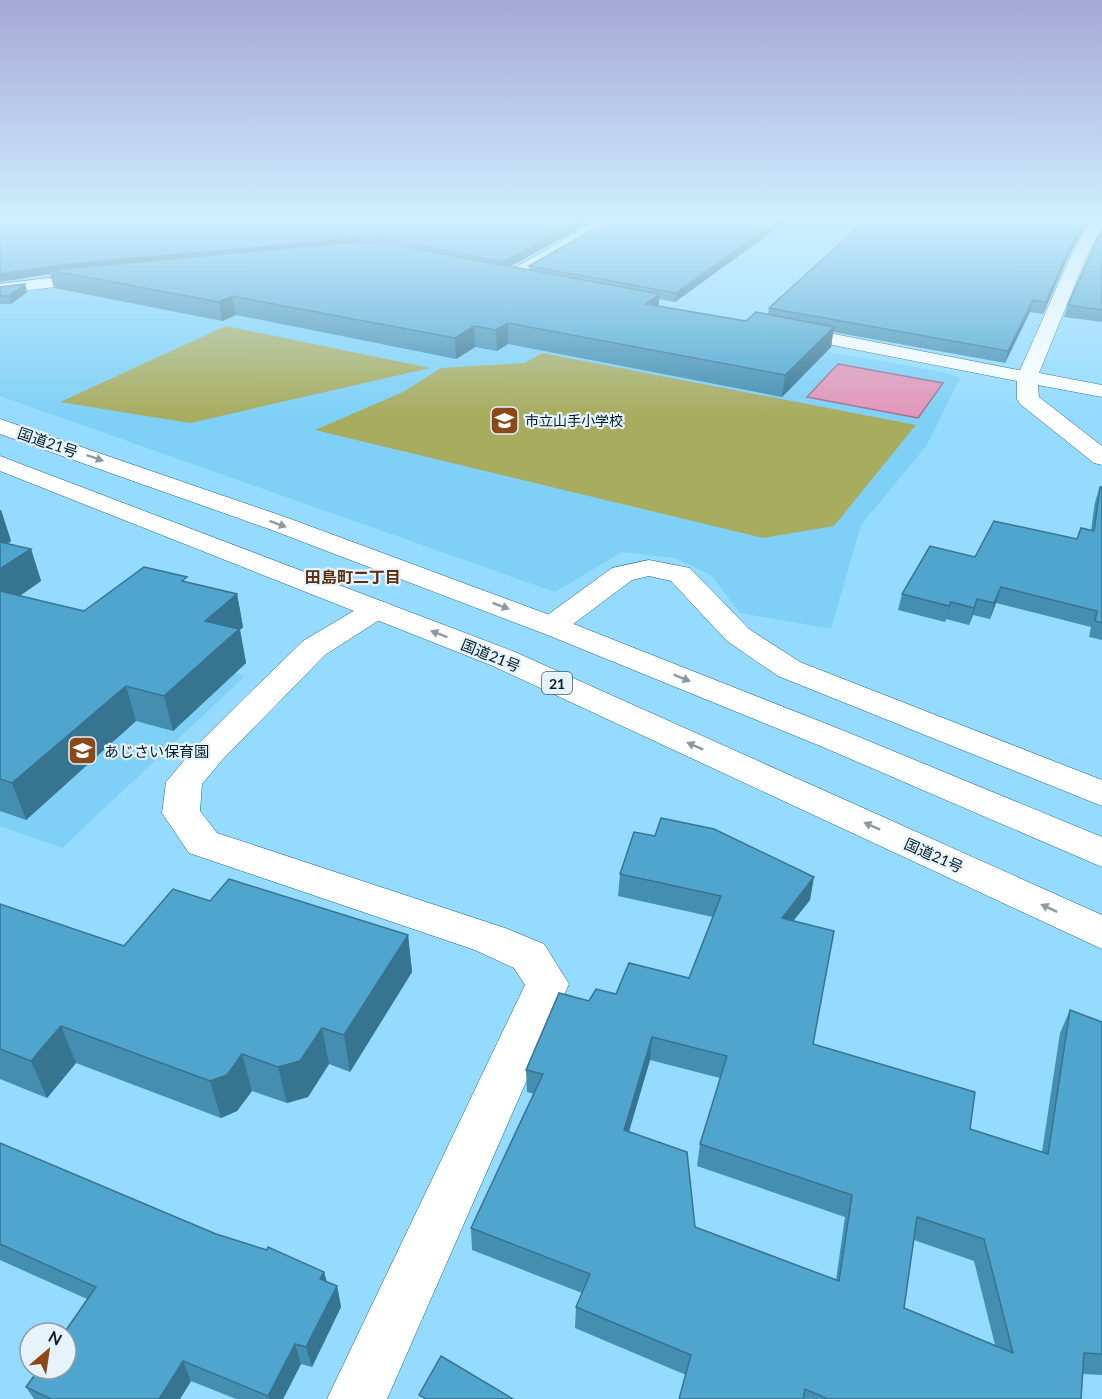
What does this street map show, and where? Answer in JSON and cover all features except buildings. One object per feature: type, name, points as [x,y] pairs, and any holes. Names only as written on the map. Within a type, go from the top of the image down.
[{"type":"main road","points":[[0,289],[31,285]]},
{"type":"main road","points":[[1066,285],[1027,376],[1028,399],[1102,458]]},
{"type":"main road","points":[[772,328],[1102,391]]},
{"type":"main road","name":"国道21号","points":[[0,426],[127,469],[553,625],[1102,853]]},
{"type":"main road","name":"国道21号","points":[[0,463],[504,659],[1102,933]]},
{"type":"main road","points":[[553,625],[622,574],[649,568],[680,574],[738,635],[789,669],[1102,794]]},
{"type":"main road","points":[[357,1399],[547,984],[530,956],[490,939],[203,843],[181,813],[184,782],[211,751],[314,648],[377,609]]},
{"type":"shaded area","name":"市立山手小学校","points":[[58,285],[96,285],[759,340],[943,372],[960,378],[927,445],[861,525],[831,629],[740,613],[711,575],[674,558],[622,552],[555,592],[0,396],[0,298]]},
{"type":"shaded area","points":[[838,364],[943,383],[918,418],[807,397]]},
{"type":"shaded area","name":"あじさい保育園","points":[[0,613],[245,676],[62,848],[0,826]]},
{"type":"green space","points":[[226,326],[430,368],[190,423],[60,402]]},
{"type":"green space","points":[[542,353],[916,425],[834,526],[763,538],[315,430],[403,392],[441,368],[525,363]]},
{"type":"place","name":"市立山手小学校","points":[[504,420]]},
{"type":"place","name":"あじさい保育園","points":[[83,751]]},
{"type":"district","name":"田島町二丁目","points":[[353,576]]}]
